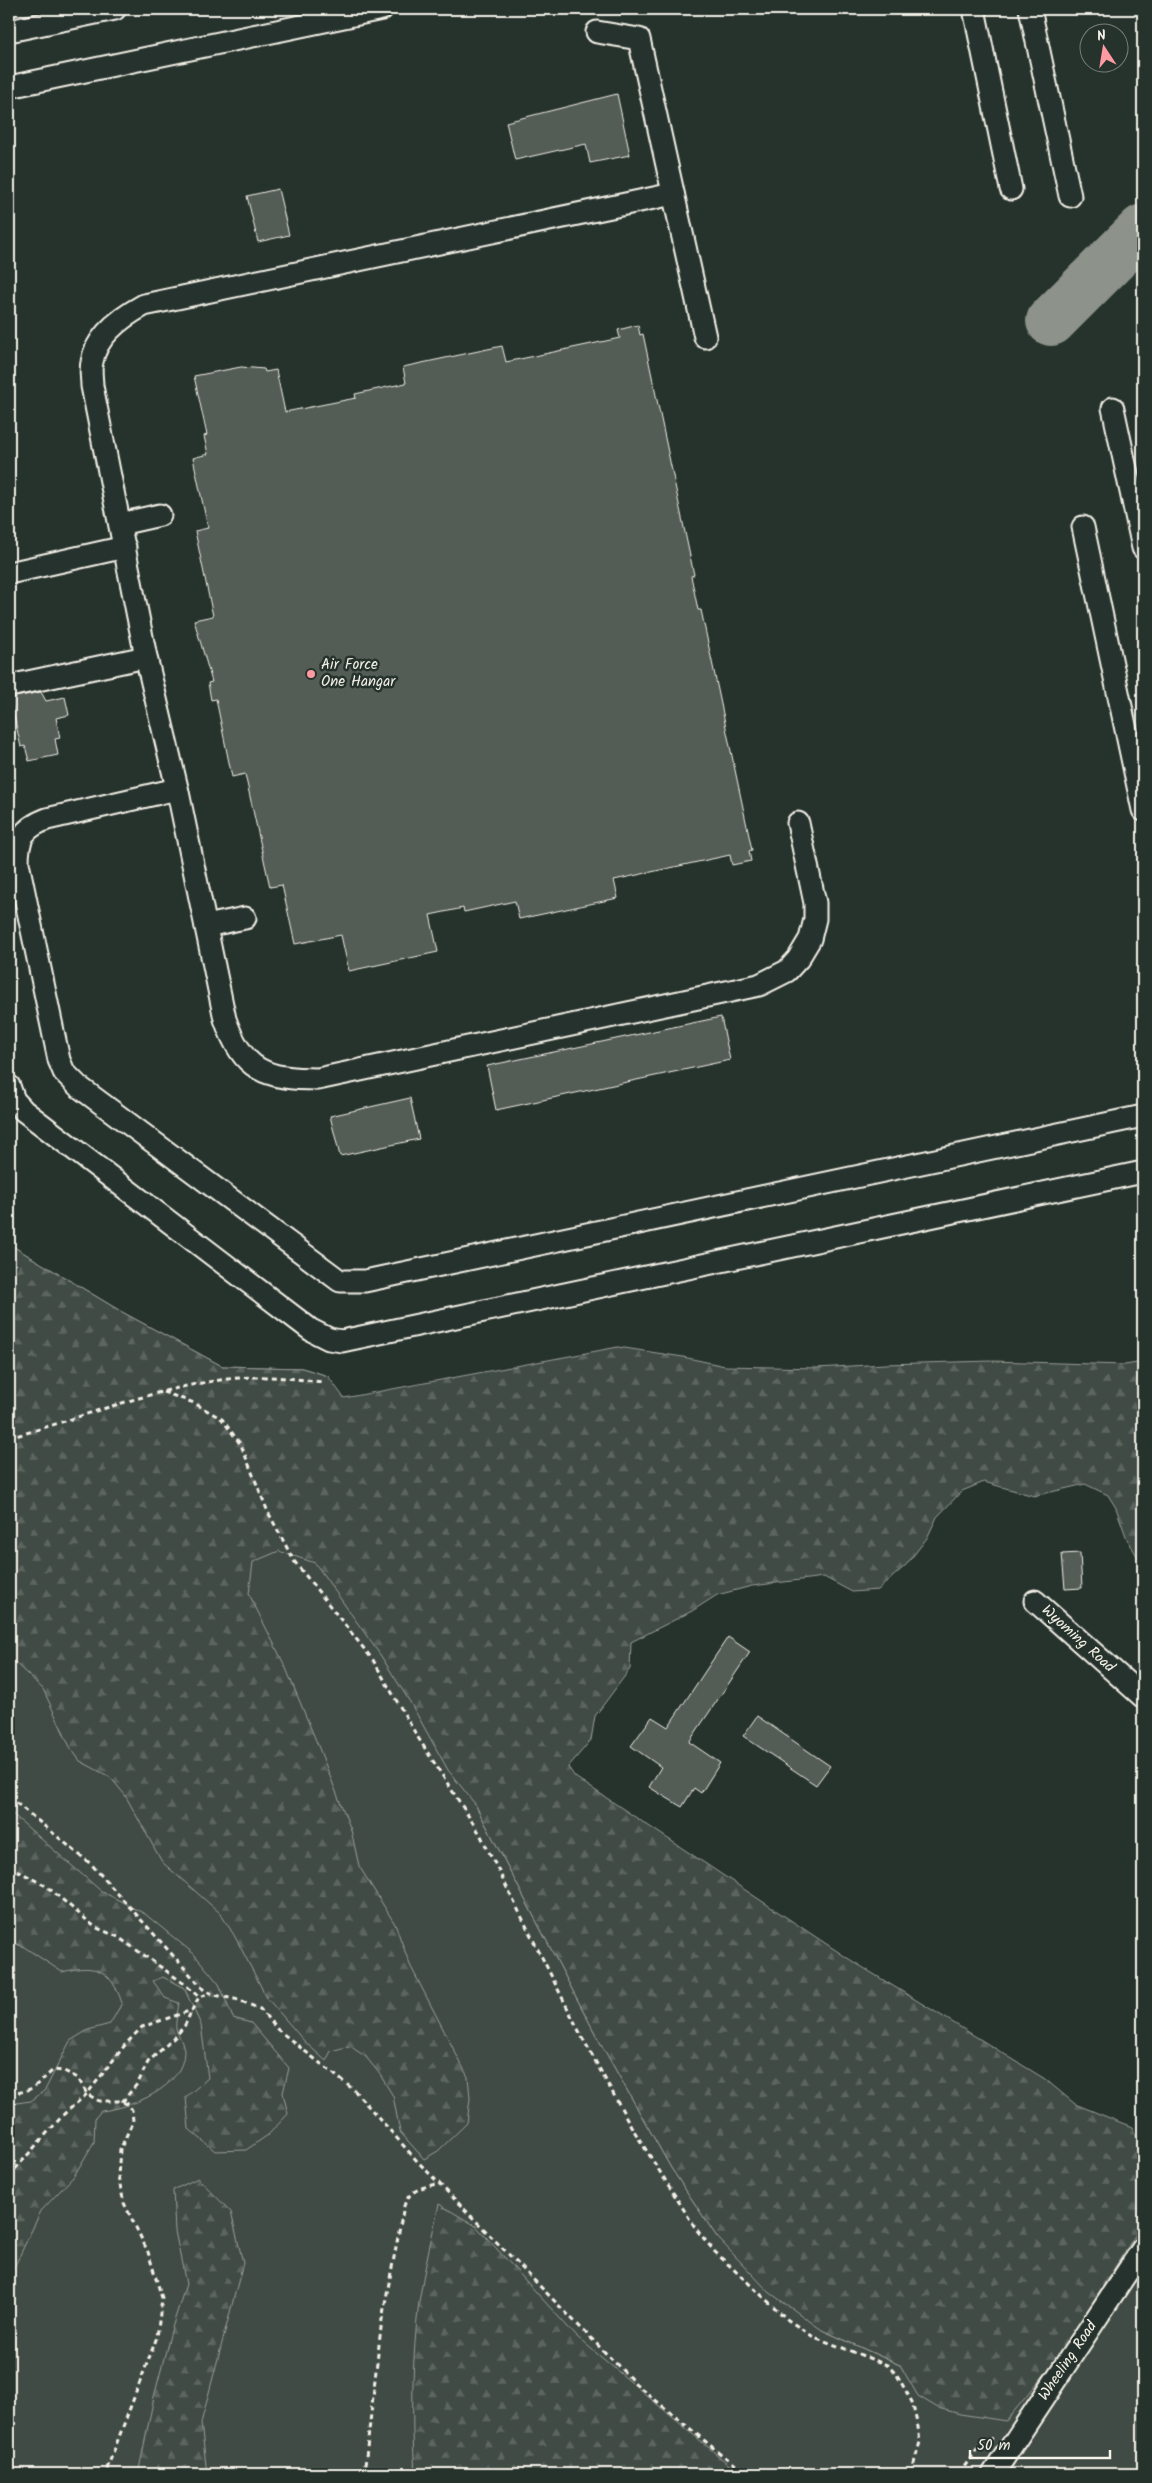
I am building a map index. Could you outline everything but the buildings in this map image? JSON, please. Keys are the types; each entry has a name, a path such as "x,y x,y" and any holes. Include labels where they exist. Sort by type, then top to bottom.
{"street":[{"path":"9,31 115,9"},
{"path":"9,87 382,9"},
{"path":"974,9 1011,190"},
{"path":"1030,9 1070,196"},
{"path":"597,32 639,38 704,337"},
{"path":"673,194 144,305 120,318 103,338 92,361 92,386 146,657 178,789 226,1019 233,1040 246,1060 266,1073 288,1079 318,1079 760,985 787,971 810,939 816,919 815,903 798,822"},
{"path":"1114,408 1143,548"},
{"path":"120,524 160,515"},
{"path":"1083,527 1143,810"},
{"path":"9,573 125,547"},
{"path":"9,686 146,657"},
{"path":"178,789 47,819 32,825 23,835 18,848 18,863 59,1060 64,1072 78,1086 340,1281 365,1281 1143,1116"},
{"path":"206,926 245,918"},
{"path":"9,1086 14,1100 32,1117 311,1330 329,1339 342,1341 1143,1172"},
{"name":"Wyoming Road","path":"1035,1601 1143,1697"},
{"name":"Wheeling Road","path":"993,2474 1143,2248"}],"path":[{"path":"9,1438 162,1392 225,1379 249,1377 324,1382"},
{"path":"162,1392 194,1403 222,1419 241,1445 268,1512 294,1560 373,1660 417,1736 480,1834 582,2038 630,2126 696,2229 715,2252 788,2320 812,2336 880,2362 897,2375 912,2402 918,2427 920,2442 911,2474"},
{"path":"9,1797 92,1865 204,1990 239,2000 260,2009 277,2029 354,2090 418,2162 441,2183 636,2384 748,2474"},
{"path":"9,1866 46,1886 95,1927 118,1937 182,1982 199,1997"},
{"path":"122,2102 138,2083 148,2062 176,2037 199,1997 210,1993"},
{"path":"9,2176 64,2114 87,2094 125,2045 142,2027 192,2010"},
{"path":"9,2092 31,2090 41,2083 53,2070 64,2071 78,2078 87,2094 99,2101 122,2102 128,2104 132,2110 133,2121 120,2150 118,2176 124,2203 148,2252 162,2298 157,2337 104,2474"},
{"path":"364,2474 382,2319 404,2206 407,2196 416,2190 441,2183"},
{"path":"959,2474 979,2446 998,2438"}],"green space":[{"path":"9,1244 122,1312 222,1366 302,1368 328,1376 475,1804 596,2035 671,2168 717,2237 822,2330 926,2377 1143,2202 1143,2474 9,2474"},
{"path":"9,1244 122,1312 222,1366 302,1368 328,1376 344,1398 618,1347 683,1357 725,1366 817,1368 991,1361 1125,1365 1143,1362 1143,1566 1127,1539 1116,1508 1108,1495 1085,1484 1034,1496 984,1482 962,1491 937,1517 927,1538 906,1565 878,1590 852,1592 824,1577 752,1586 717,1595 692,1611 631,1642 630,1669 595,1716 591,1740 568,1767 575,1777 849,1959 1045,2079 1075,2104 1132,2127 1143,2150 1143,2223 1054,2363 1006,2421 960,2414 938,2408 918,2396 900,2365 822,2330 769,2292 717,2237 671,2168 596,2035 475,1804 448,1770 410,1702 381,1656 315,1563 279,1551 253,1562 249,1594 285,1666 317,1743 351,1830 359,1866 395,1924 410,1965 468,2077 470,2098 467,2123 438,2151 424,2159 400,2132 393,2096 379,2073 366,2057 350,2046 331,2051 326,2061 305,2042 267,1998 234,1935 220,1913 162,1862 125,1795 110,1777 80,1761 70,1747 43,1689 9,1657"},
{"path":"9,1811 101,1891 145,1914 194,1954 219,1984 233,2018 251,2023 289,2068 283,2093 288,2114 268,2135 246,2150 215,2151 189,2129 186,2097 208,2078 201,2025 184,1988 163,1977 153,1981 165,1998 179,2003 176,2026 184,2048 182,2064 175,2076 154,2094 127,2106 101,2111 95,2118 94,2142 74,2176 41,2211 9,2278 9,2104 31,2101 45,2090 70,2041 88,2030 110,2024 122,2003 113,1983 101,1972 85,1968 62,1972 24,1947 9,1941"},
{"path":"198,2178 231,2212 243,2263 201,2423 207,2474 138,2474 154,2397 171,2331 186,2284 175,2231 173,2190"},
{"path":"439,2204 476,2226 576,2336 740,2474 415,2474 413,2388 415,2344 423,2277"}],"taxiway":[{"path":"1051,321 1143,229"}],"place":[{"name":"Air Force One Hangar","path":"311,674"}]}
